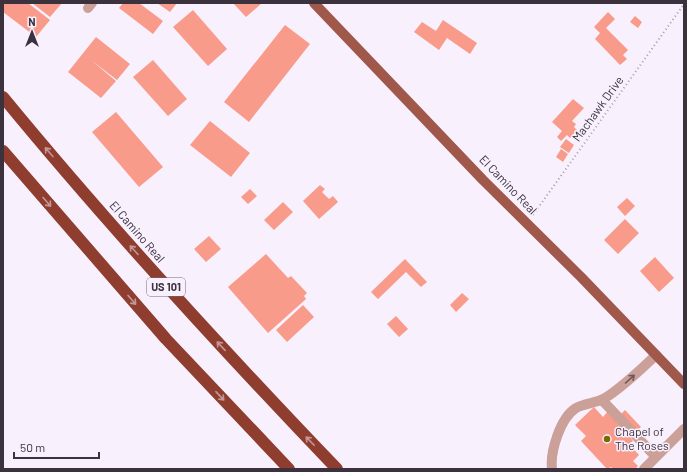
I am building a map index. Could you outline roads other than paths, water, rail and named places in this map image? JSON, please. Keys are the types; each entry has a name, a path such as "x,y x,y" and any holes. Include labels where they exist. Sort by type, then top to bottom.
{"highway":[{"name":"El Camino Real","path":"3,97 111,225 192,316 337,469"},
{"name":"US 101","path":"3,151 166,339 289,469"}],"main road":[{"name":"El Camino Real","path":"314,3 527,224 581,277 656,355 683,379"}],"lane":[{"path":"552,469 553,454 563,421 575,409 589,403 602,400 619,388 656,355"},
{"path":"602,400 656,457"},
{"path":"644,469 684,429"}],"place":[{"name":"Chapel of The Roses","path":"607,439"}]}
